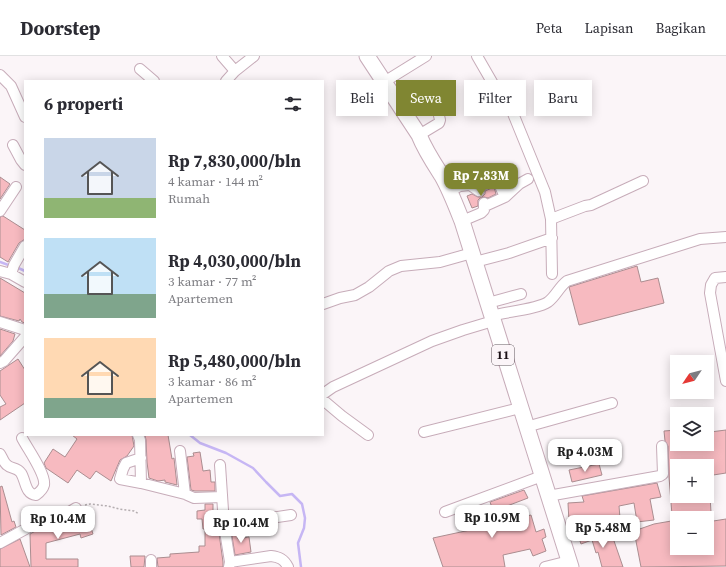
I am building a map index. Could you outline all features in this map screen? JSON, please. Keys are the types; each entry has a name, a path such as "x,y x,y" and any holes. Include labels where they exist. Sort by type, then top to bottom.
{"highway":[{"name":"11","path":"359,56 413,139 422,141"},
{"name":"11","path":"367,56 383,80"},
{"name":"11","path":"388,88 422,141 450,191 462,221 570,564"}],"street":[{"path":"222,56 235,71"},
{"path":"227,80 235,71 254,56"},
{"path":"387,80 426,56"},
{"path":"477,56 508,108 512,111 545,192 551,219 552,274"},
{"path":"140,68 153,80"},
{"path":"0,76 11,86 24,115"},
{"path":"422,141 439,123 439,116"},
{"path":"13,145 24,164"},
{"path":"450,191 460,186 470,185 477,190 497,179 505,197"},
{"path":"462,221 481,213 484,210 485,205 505,197 528,179"},
{"path":"551,219 591,205 644,181"},
{"path":"0,211 16,187"},
{"path":"491,314 541,306 552,299 562,285 567,281 700,239 726,237"},
{"path":"324,304 355,295 369,287 389,271 401,266 508,253 552,238"},
{"path":"12,269 24,248"},
{"path":"0,271 12,269"},
{"path":"12,269 24,281"},
{"path":"726,277 714,278 711,284 710,293 726,381"},
{"path":"324,393 333,387 432,340 463,330 522,294"},
{"path":"0,322 24,330"},
{"path":"0,363 4,361 24,337"},
{"path":"324,401 368,435"},
{"path":"526,427 612,403"},
{"path":"424,432 520,408"},
{"path":"138,436 141,458 141,483"},
{"path":"0,454 6,465 19,470 24,478 28,490 33,495 36,495 41,491 44,484 43,477 22,438"},
{"path":"548,496 660,476 663,474 662,446"},
{"path":"180,451 185,494"},
{"path":"141,458 126,463 122,469 120,479 185,494 194,498 222,497"},
{"path":"220,465 224,525 229,565 271,556 284,560 288,567"},
{"path":"445,512 542,476"},
{"path":"0,543 42,520 66,514 76,508"},
{"path":"224,525 291,515"},
{"path":"545,567 570,564"}],"path":[{"path":"76,508 90,504 102,505 134,511 139,514"}],"building":[{"path":"0,177 10,184 0,199"},
{"path":"494,187 496,194 488,198 480,198 478,200 478,206 472,208 467,196 472,194 482,197 485,194 485,191"},
{"path":"3,216 24,229 24,240 19,243 8,262 0,257 0,217"},
{"path":"637,266 641,282 658,278 664,303 579,325 569,287"},
{"path":"0,278 24,292 24,323 20,319 19,321 0,316"},
{"path":"0,329 15,334 13,341 0,356"},
{"path":"18,359 24,368 24,404 0,420 0,407 6,404 0,395 0,371"},
{"path":"726,430 726,473 714,475 714,459 670,459 670,490 668,446 665,441 664,431 670,431 670,451 714,451 714,432"},
{"path":"73,436 132,436 134,446 127,456 120,460 111,481 96,471 90,479 77,470 68,483 46,468 44,463 53,449 65,457 77,439"},
{"path":"145,436 168,436 172,459 174,458 177,485 165,482 165,480 158,481 149,478"},
{"path":"200,452 203,471 210,470 211,482 215,482 215,491 191,490 187,457 194,456 193,453"},
{"path":"599,464 602,475 572,482 569,470"},
{"path":"657,483 661,497 650,499 654,520 637,522 634,503 619,506 620,518 569,522 568,503 584,502 582,496"},
{"path":"2,486 12,522 14,521 16,527 1,535 0,487"},
{"path":"524,490 528,498 507,506 512,520 531,515 536,532 544,529 546,537 542,539 546,551 533,556 530,549 503,555 505,567 443,567 433,538 498,524 490,502"},
{"path":"671,503 710,503 711,511 672,511"},
{"path":"205,504 213,504 213,519 217,519 223,567 158,567 157,558 170,557 170,554 199,552 199,546 205,546 205,529 203,529 202,519 197,519 197,511 205,510"},
{"path":"85,509 93,534 81,538 80,534 46,543 46,559 78,559 78,567 31,567 30,534 44,528 44,526 69,520"},
{"path":"726,519 726,566 641,567 634,531 654,524 670,521 670,555 714,555 714,521"},
{"path":"598,528 603,541 613,538 623,567 602,567 598,552 596,553 592,540 581,544 578,535"},
{"path":"231,530 237,530 238,539 249,537 251,552 235,555"},
{"path":"20,539 30,567 0,567 0,549"},
{"path":"130,556 145,556 144,567 131,567"}],"waterway":[{"path":"0,262 11,266"},
{"path":"16,267 24,271"},
{"path":"191,436 200,443 226,453 253,468 280,496 292,494 302,504 305,518 304,528 298,543 301,567"}]}
